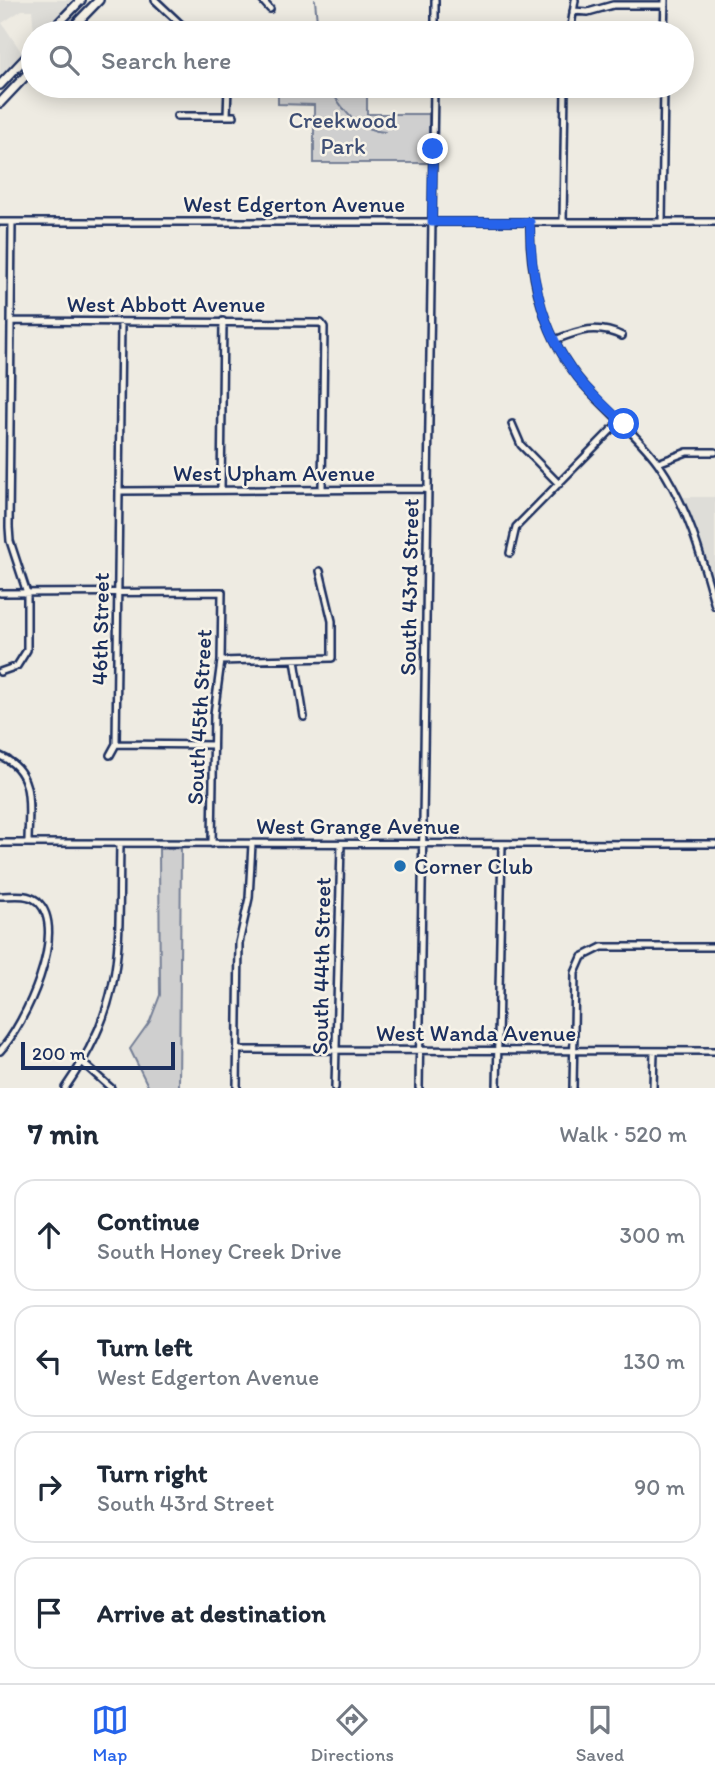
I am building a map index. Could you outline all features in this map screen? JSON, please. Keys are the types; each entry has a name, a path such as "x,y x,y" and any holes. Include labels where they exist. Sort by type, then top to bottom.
{"main road":[{"path":"61,21 81,0"},
{"path":"79,21 99,0"},
{"path":"0,85 21,63"},
{"path":"1,99 21,80"}],"street":[{"path":"155,0 177,21"},
{"path":"262,0 270,9"},
{"path":"435,0 435,21"},
{"path":"572,21 575,0"},
{"path":"573,11 588,12 613,5 665,3 664,21"},
{"path":"177,116 231,116 229,98"},
{"name":"South 43rd Street","path":"419,1088 434,98"},
{"path":"563,222 565,98"},
{"path":"662,222 664,98"},
{"name":"West Edgerton Avenue","path":"0,222 715,222"},
{"path":"0,672 16,666 25,656 27,593 10,541 12,222"},
{"path":"530,222 533,274 540,306 555,340 584,385 658,463 693,536 715,606"},
{"name":"West Abbott Avenue","path":"11,321 321,323 324,327 322,490"},
{"path":"221,490 223,321"},
{"name":"46th Street","path":"116,744 121,322"},
{"path":"555,340 590,328 604,328 622,336"},
{"path":"0,404 10,404"},
{"path":"510,553 516,527 620,421"},
{"path":"512,424 521,445 559,484"},
{"path":"658,463 687,453 715,452"},
{"name":"West Upham Avenue","path":"120,491 428,489"},
{"path":"221,661 332,658 332,621 320,572"},
{"path":"0,593 118,592"},
{"name":"South 45th Street","path":"118,592 222,592 221,661 213,745 212,844"},
{"path":"295,660 304,717"},
{"path":"110,755 116,744 213,745"},
{"path":"0,756 20,768 28,786 27,843"},
{"name":"West Grange Avenue","path":"0,843 715,845"},
{"path":"65,1088 83,1063 110,1005 116,979 120,844"},
{"path":"237,1088 239,943 249,898 252,844"},
{"name":"South 44th Street","path":"335,1088 341,844"},
{"path":"497,1088 502,844"},
{"path":"0,896 33,898 39,903 47,921 45,959 37,990 12,1038 0,1051"},
{"path":"573,1088 575,973 582,957 602,947 715,947"},
{"name":"West Wanda Avenue","path":"237,1050 715,1051"},
{"path":"653,1088 654,1051"},
{"path":"83,1063 111,1088"}],"shaded area":[{"path":"0,0 74,0 54,21 33,21 32,10 22,10 2,23 21,54 0,76"},
{"path":"680,497 715,497 715,593 695,528"}],"green space":[{"name":"Creekwood Park","path":"278,98 367,98 367,114 429,114 429,163 314,163 314,105 278,104"},
{"path":"181,848 179,1088 149,1088 130,1049 150,1021 160,995 159,849"}],"waterway":[{"path":"315,0 317,21"},
{"path":"336,98 356,122 364,127 385,132"}],"place":[{"name":"Corner Club","path":"400,866"}],"route":[{"path":"433,149 432,222 530,222 533,274 540,306 555,340 584,385 624,424"}]}
